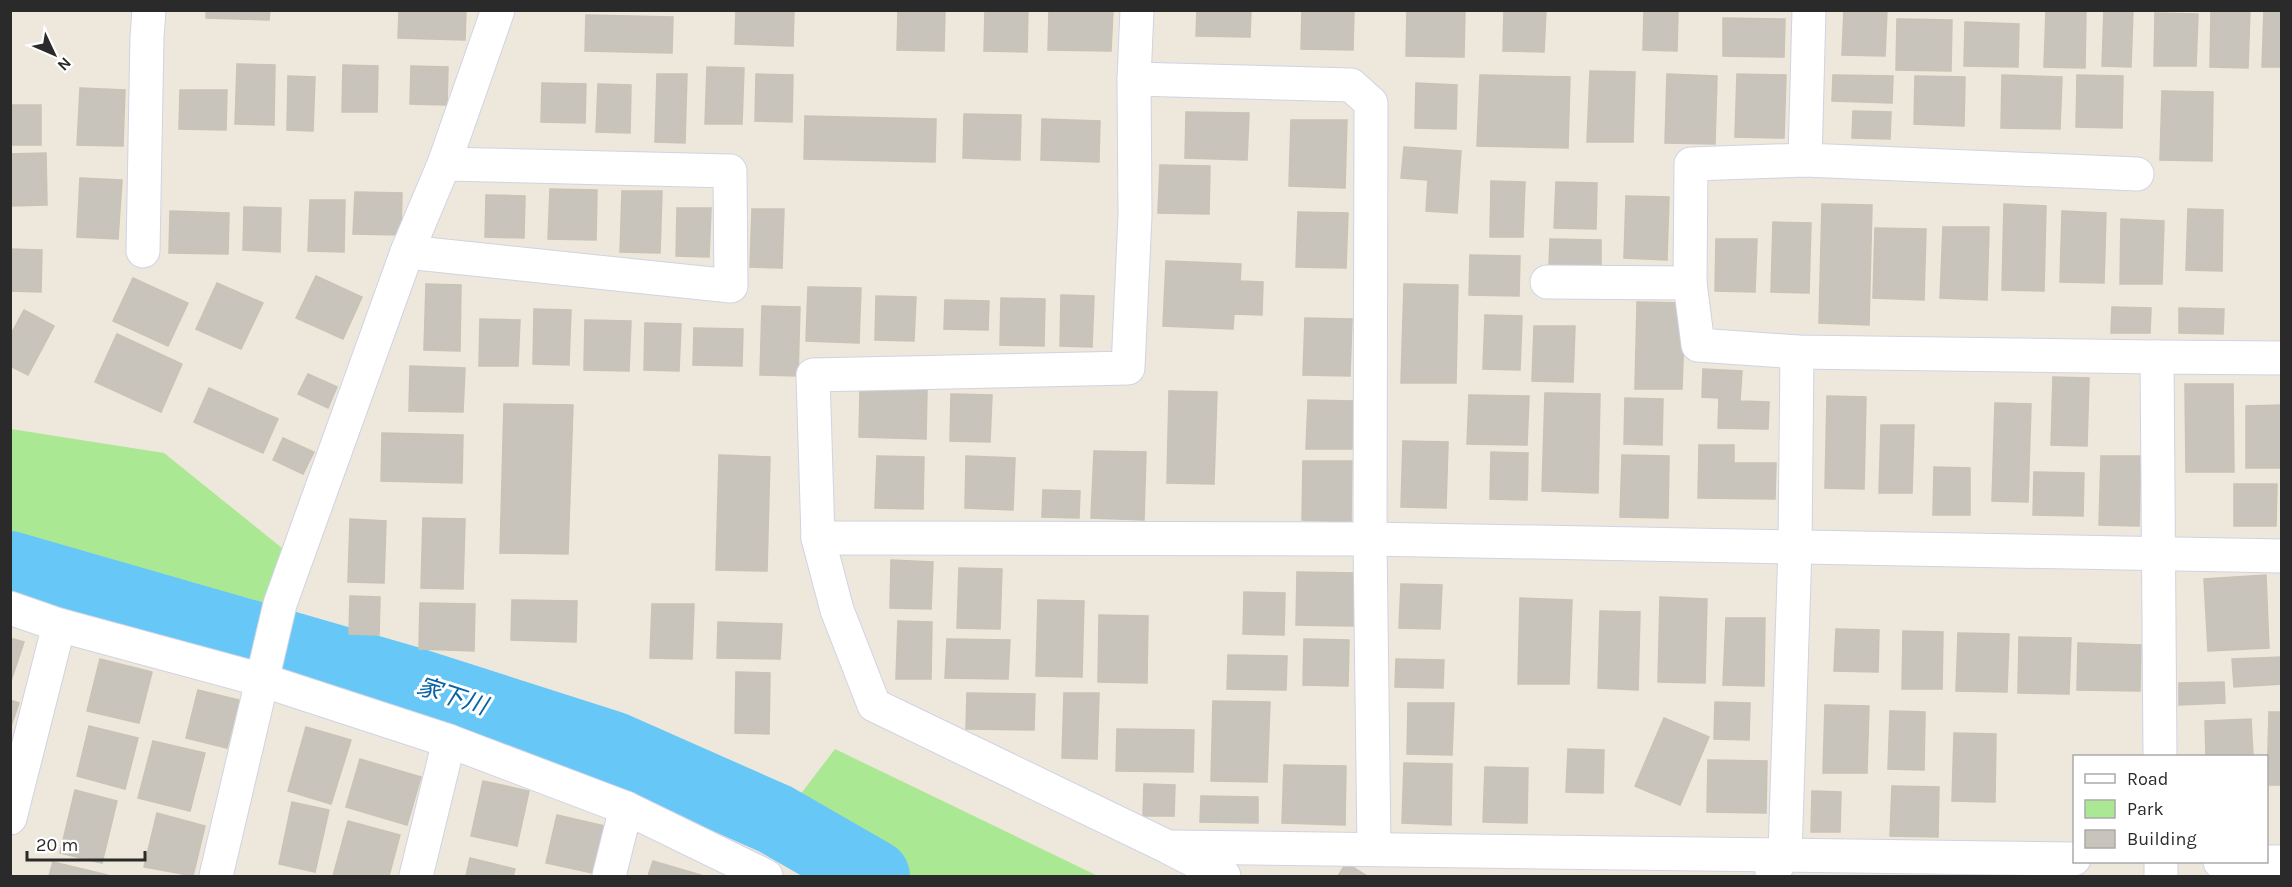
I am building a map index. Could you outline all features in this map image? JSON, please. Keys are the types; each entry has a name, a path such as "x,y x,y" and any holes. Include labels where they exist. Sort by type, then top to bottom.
{"street":[{"path":"143,251 146,49 149,10"},
{"path":"216,876 280,604 407,252 444,164 498,10"},
{"path":"1137,10 1134,79 1135,215 1128,368 813,375 818,538 837,610 874,705 1224,876"},
{"path":"1805,160 1809,10"},
{"path":"1134,79 1351,84 1371,103 1370,539 1374,849"},
{"path":"2137,174 1805,160 1691,164 1690,284 1698,345 1797,352 2282,358"},
{"path":"407,252 731,286 730,171 444,164"},
{"path":"1547,282 1690,284"},
{"path":"1777,865 1795,547 1797,352"},
{"path":"2157,357 2160,755"},
{"path":"818,538 1370,539 2282,556"},
{"path":"10,608 59,625 262,680 449,741 626,808 766,876"},
{"path":"10,818 59,625"},
{"path":"416,876 449,741"},
{"path":"609,876 626,808"},
{"path":"1168,847 1374,849 1777,865 2073,860"}],"green space":[{"path":"11,429 164,453 282,548 255,625 11,554"},
{"path":"835,749 1098,876 912,876 787,812"}],"building":[{"path":"206,10 270,10 269,20 206,18"},
{"path":"399,10 466,10 465,40 398,38"},
{"path":"736,10 794,10 793,46 735,44"},
{"path":"898,10 945,10 944,51 897,50"},
{"path":"985,10 1028,10 1027,52 984,51"},
{"path":"1049,10 1113,10 1111,51 1048,50"},
{"path":"1197,10 1251,10 1250,37 1196,36"},
{"path":"1302,10 1354,10 1353,50 1301,49"},
{"path":"1407,10 1465,10 1464,57 1406,56"},
{"path":"1504,10 1546,10 1544,52 1503,51"},
{"path":"1644,10 1678,10 1677,51 1643,50"},
{"path":"1844,10 1887,10 1885,56 1842,55"},
{"path":"2046,10 2086,10 2085,68 2044,67"},
{"path":"2104,10 2133,10 2131,67 2102,66"},
{"path":"2211,10 2250,10 2248,68 2210,67"},
{"path":"2264,10 2282,10 2282,67 2262,67"},
{"path":"2155,13 2198,14 2196,66 2154,66"},
{"path":"586,15 673,17 672,53 585,51"},
{"path":"1723,18 1785,19 1784,57 1723,56"},
{"path":"1897,19 1952,20 1951,71 1896,70"},
{"path":"1965,22 2019,24 2018,67 1964,66"},
{"path":"237,64 275,65 274,125 235,124"},
{"path":"343,65 378,66 377,112 342,112"},
{"path":"411,66 448,67 447,105 410,104"},
{"path":"707,67 744,68 742,124 705,124"},
{"path":"1590,71 1635,72 1633,142 1587,142"},
{"path":"657,74 687,74 685,143 655,142"},
{"path":"756,74 793,75 792,122 755,121"},
{"path":"1667,74 1717,76 1715,144 1665,143"},
{"path":"1737,74 1786,75 1784,138 1735,137"},
{"path":"1480,75 1570,77 1568,148 1477,146"},
{"path":"1833,75 1893,76 1892,103 1832,101"},
{"path":"2002,75 2062,77 2060,129 2001,128"},
{"path":"2077,75 2123,76 2122,128 2076,127"},
{"path":"288,76 315,77 313,131 287,130"},
{"path":"1915,76 1965,77 1964,126 1914,124"},
{"path":"542,83 586,84 585,123 541,122"},
{"path":"1416,83 1457,85 1456,129 1415,128"},
{"path":"598,84 631,85 630,133 596,132"},
{"path":"80,88 125,90 123,146 77,145"},
{"path":"180,90 227,90 226,130 179,129"},
{"path":"2162,91 2213,92 2212,161 2160,160"},
{"path":"10,105 41,105 41,145 10,145"},
{"path":"1853,111 1891,112 1890,139 1852,138"},
{"path":"1186,112 1249,113 1247,160 1185,158"},
{"path":"964,114 1021,115 1020,160 963,158"},
{"path":"805,116 936,119 935,162 804,159"},
{"path":"1042,119 1100,121 1099,162 1041,160"},
{"path":"1291,120 1347,120 1345,188 1289,186"},
{"path":"1404,147 1461,151 1457,213 1426,211 1428,180 1401,178"},
{"path":"46,153 47,205 10,206 10,154"},
{"path":"1160,165 1210,166 1209,214 1158,213"},
{"path":"80,178 122,180 118,239 77,237"},
{"path":"1491,181 1525,182 1523,237 1490,237"},
{"path":"1556,182 1597,183 1596,229 1554,228"},
{"path":"550,189 597,190 596,240 548,239"},
{"path":"622,191 662,191 660,253 620,252"},
{"path":"355,192 402,193 401,235 353,234"},
{"path":"486,195 525,196 524,238 485,237"},
{"path":"1626,196 1669,197 1667,260 1624,258"},
{"path":"310,200 345,200 344,252 308,251"},
{"path":"1822,204 1872,205 1869,325 1819,323"},
{"path":"2004,204 2046,206 2044,291 2002,290"},
{"path":"244,207 281,208 280,252 243,250"},
{"path":"677,208 711,208 709,257 676,256"},
{"path":"752,209 784,209 782,268 750,267"},
{"path":"2188,209 2223,210 2222,271 2186,270"},
{"path":"170,211 229,213 228,254 169,253"},
{"path":"2062,211 2106,213 2104,283 2060,282"},
{"path":"1298,212 1348,213 1346,268 1296,267"},
{"path":"2121,219 2164,221 2162,284 2120,284"},
{"path":"1773,222 1811,223 1809,293 1771,292"},
{"path":"1943,227 1989,227 1987,300 1940,298"},
{"path":"1875,228 1926,229 1924,300 1873,298"},
{"path":"1550,239 1601,240 1601,268 1549,267"},
{"path":"1716,239 1757,239 1755,292 1715,291"},
{"path":"10,249 42,250 41,292 10,291"},
{"path":"1470,255 1520,256 1519,296 1469,295"},
{"path":"1166,261 1241,264 1240,281 1263,282 1262,315 1234,314 1233,329 1163,326"},
{"path":"316,276 362,297 343,339 296,318"},
{"path":"133,278 188,303 168,346 113,321"},
{"path":"217,283 263,303 241,349 196,329"},
{"path":"426,284 461,285 460,351 424,350"},
{"path":"1404,284 1458,285 1456,383 1401,383"},
{"path":"808,287 861,288 859,343 806,341"},
{"path":"1061,295 1094,296 1092,347 1060,346"},
{"path":"876,296 916,297 914,341 875,340"},
{"path":"1001,298 1045,299 1044,346 1000,345"},
{"path":"945,300 989,301 988,330 944,329"},
{"path":"1637,302 1685,303 1682,389 1635,389"},
{"path":"762,306 800,307 798,376 760,375"},
{"path":"2112,307 2151,308 2150,333 2111,333"},
{"path":"2179,308 2224,309 2223,334 2179,333"},
{"path":"534,309 571,310 569,365 533,364"},
{"path":"24,310 54,326 28,375 10,366 10,336"},
{"path":"1485,315 1522,316 1520,370 1483,369"},
{"path":"1305,318 1352,319 1350,376 1303,375"},
{"path":"480,319 520,320 518,366 479,366"},
{"path":"585,320 631,321 629,371 584,370"},
{"path":"645,323 681,324 679,371 644,370"},
{"path":"1534,326 1575,326 1573,382 1532,381"},
{"path":"694,328 743,329 742,366 693,365"},
{"path":"117,334 182,364 161,412 95,382"},
{"path":"410,366 465,368 463,412 409,411"},
{"path":"1703,369 1742,371 1740,401 1769,402 1768,429 1718,428 1719,398 1702,397"},
{"path":"308,374 337,387 328,408 298,394"},
{"path":"2053,377 2089,378 2087,446 2051,445"},
{"path":"2185,384 2233,384 2234,472 2186,472"},
{"path":"209,388 278,419 263,453 194,422"},
{"path":"860,389 927,390 926,439 859,437"},
{"path":"1169,391 1217,392 1214,484 1167,483"},
{"path":"1545,393 1600,394 1598,493 1542,491"},
{"path":"951,394 992,395 990,442 950,441"},
{"path":"1469,395 1529,396 1527,445 1467,444"},
{"path":"1827,396 1866,397 1864,489 1825,488"},
{"path":"1625,398 1663,399 1662,445 1624,444"},
{"path":"1308,400 1353,401 1352,449 1306,449"},
{"path":"1995,403 2031,404 2028,502 1992,501"},
{"path":"504,404 573,405 568,554 500,553"},
{"path":"2282,405 2282,468 2246,468 2246,406"},
{"path":"1881,425 1914,425 1912,493 1879,493"},
{"path":"382,433 463,435 462,483 381,481"},
{"path":"283,438 314,452 303,474 273,460"},
{"path":"1403,441 1448,442 1446,508 1401,507"},
{"path":"1699,445 1734,445 1734,463 1776,463 1775,499 1698,498"},
{"path":"1094,451 1146,452 1144,520 1091,518"},
{"path":"1491,452 1528,453 1527,500 1490,499"},
{"path":"719,455 770,457 767,571 716,570"},
{"path":"1622,455 1669,456 1668,518 1620,517"},
{"path":"877,456 924,457 923,509 875,508"},
{"path":"966,456 1015,458 1013,510 965,508"},
{"path":"2101,456 2141,456 2139,526 2099,525"},
{"path":"1303,461 1352,461 1351,522 1302,520"},
{"path":"1934,467 1970,468 1970,515 1933,515"},
{"path":"2034,472 2084,473 2083,516 2033,515"},
{"path":"2234,484 2277,484 2276,526 2234,526"},
{"path":"1043,490 1080,491 1079,518 1042,517"},
{"path":"423,518 465,519 463,589 421,588"},
{"path":"350,519 386,521 384,583 348,582"},
{"path":"891,560 933,562 931,609 890,608"},
{"path":"959,568 1002,569 1000,629 957,628"},
{"path":"1297,572 1355,573 1353,626 1296,625"},
{"path":"2266,575 2269,648 2208,651 2204,579"},
{"path":"1401,584 1442,585 1440,629 1399,628"},
{"path":"1244,592 1285,593 1284,635 1243,634"},
{"path":"350,596 380,597 379,635 349,634"},
{"path":"1660,597 1707,599 1705,683 1658,682"},
{"path":"1520,598 1572,600 1569,684 1518,684"},
{"path":"512,600 577,601 576,642 511,640"},
{"path":"1038,600 1084,601 1082,677 1036,676"},
{"path":"420,603 475,604 474,651 419,649"},
{"path":"652,604 694,604 692,659 650,658"},
{"path":"1600,611 1640,612 1638,690 1598,688"},
{"path":"1099,615 1148,616 1147,683 1098,682"},
{"path":"1726,618 1765,618 1764,686 1723,685"},
{"path":"898,621 932,622 931,679 896,679"},
{"path":"718,622 782,624 780,659 717,658"},
{"path":"1836,629 1879,630 1878,672 1834,671"},
{"path":"1903,631 1943,632 1942,689 1902,689"},
{"path":"1958,633 2009,634 2007,692 1956,691"},
{"path":"2019,637 2071,638 2069,694 2018,693"},
{"path":"10,638 24,642 10,684"},
{"path":"947,639 1010,640 1008,679 945,678"},
{"path":"1304,639 1349,640 1348,686 1303,685"},
{"path":"2078,643 2141,645 2140,691 2077,690"},
{"path":"1228,655 1287,656 1286,690 1227,689"},
{"path":"2282,657 2282,684 2234,687 2232,659"},
{"path":"100,659 152,672 139,723 87,711"},
{"path":"1396,659 1444,660 1443,688 1395,687"},
{"path":"736,672 770,673 769,734 735,733"},
{"path":"2224,682 2225,703 2179,705 2179,683"},
{"path":"198,690 239,700 227,748 186,738"},
{"path":"967,693 1035,694 1034,730 966,729"},
{"path":"1064,693 1099,693 1097,759 1062,758"},
{"path":"10,700 19,703 10,729"},
{"path":"1213,701 1270,702 1267,782 1211,781"},
{"path":"1715,702 1750,703 1749,740 1714,739"},
{"path":"1408,703 1454,703 1452,755 1407,754"},
{"path":"1825,705 1869,706 1867,773 1823,773"},
{"path":"1890,711 1925,712 1924,770 1888,769"},
{"path":"2269,712 2282,712 2282,785 2268,785"},
{"path":"1664,718 1709,737 1680,805 1635,786"},
{"path":"2251,719 2253,755 2206,755 2205,721"},
{"path":"89,726 138,738 125,789 77,776"},
{"path":"306,727 351,740 331,804 288,791"},
{"path":"1117,729 1194,730 1193,772 1116,771"},
{"path":"1954,733 1996,734 1995,802 1952,801"},
{"path":"153,741 205,753 190,811 138,798"},
{"path":"1568,749 1604,750 1603,793 1566,792"},
{"path":"360,759 421,777 407,825 346,807"},
{"path":"1708,760 1767,761 1766,813 1707,812"},
{"path":"1404,763 1452,764 1451,825 1402,823"},
{"path":"1284,765 1346,766 1345,825 1282,823"},
{"path":"1485,767 1528,768 1527,823 1483,822"},
{"path":"483,781 529,791 517,846 471,836"},
{"path":"1144,784 1175,785 1174,816 1143,816"},
{"path":"1892,786 1939,787 1938,837 1890,836"},
{"path":"75,790 117,801 102,863 60,853"},
{"path":"1812,791 1841,792 1840,832 1811,832"},
{"path":"1201,796 1258,797 1258,823 1200,822"},
{"path":"292,802 329,810 315,872 279,864"},
{"path":"157,813 205,826 193,876 144,867"},
{"path":"557,815 605,826 593,873 546,863"},
{"path":"348,821 400,835 389,876 333,876"},
{"path":"470,858 515,869 513,876 466,876"},
{"path":"653,861 704,876 648,876"},
{"path":"53,862 108,875 108,876 49,876"},
{"path":"1346,863 1367,876 1338,876"}],"waterway":[{"name":"家下川","path":"10,567 409,682 612,747 775,819 874,876"}]}
